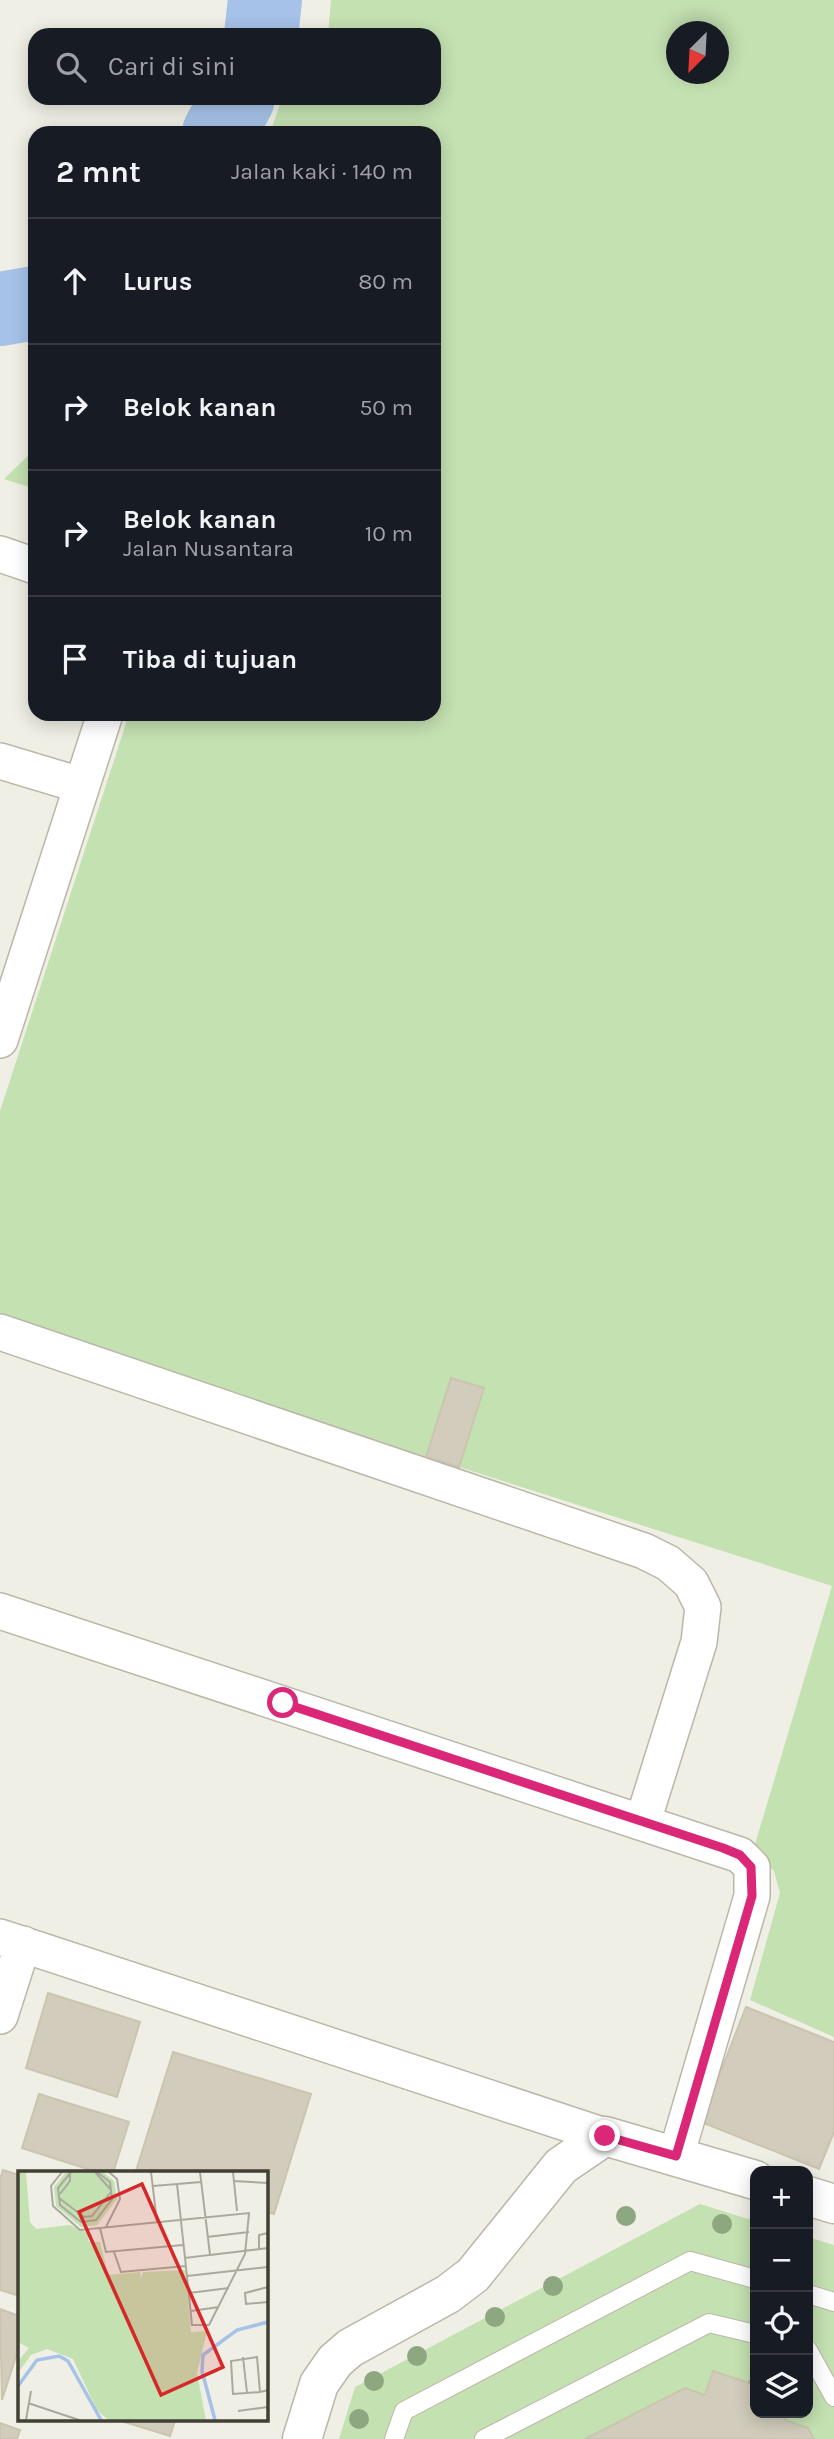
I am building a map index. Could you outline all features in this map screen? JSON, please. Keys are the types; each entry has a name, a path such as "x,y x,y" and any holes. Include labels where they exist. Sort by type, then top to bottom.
{"street":[{"path":"0,554 28,564"},
{"path":"0,1040 8,986 103,721"},
{"path":"0,761 80,785"},
{"path":"0,1332 644,1551 668,1563 691,1583 703,1607 699,1642 643,1821"},
{"path":"0,1611 740,1855 751,1867 754,1879 752,1896 676,2156"},
{"path":"0,2016 11,1940 605,2136 750,2178"},
{"path":"303,2439 319,2384 335,2361 350,2348 449,2294 472,2275 561,2166 605,2136"},
{"path":"813,2198 834,2204"}],"lane":[{"path":"394,2439 404,2411 690,2261 750,2278"},
{"path":"813,2296 834,2302"},
{"path":"484,2439 712,2322 750,2333"},
{"path":"811,2355 834,2397"}],"green space":[{"path":"331,0 834,0 834,2037 750,2000 780,1893 774,1871 753,1851 832,1586 459,1467 484,1388 451,1378 426,1457 0,1315 0,1111 127,721 441,721 441,126 272,126 280,105 441,105 441,28 329,28"},
{"path":"28,456 28,487 4,479"},
{"path":"700,2204 750,2219 750,2418 813,2418 813,2239 834,2245 834,2439 339,2439 355,2387"}],"building":[{"path":"451,1378 484,1388 459,1467 426,1457"},
{"path":"48,1993 140,2022 117,2097 26,2068"},
{"path":"746,2007 834,2042 834,2132 819,2169 701,2122"},
{"path":"173,2052 311,2094 274,2214 268,2212 268,2171 136,2171"},
{"path":"39,2094 129,2122 114,2171 94,2171 22,2148"},
{"path":"3,2170 18,2175 18,2296 0,2290 0,2179"},
{"path":"0,2309 18,2316 18,2350 2,2400"},
{"path":"713,2371 750,2383 750,2418 786,2418 808,2428 814,2439 585,2439 685,2388 705,2395"},
{"path":"124,2422 174,2422 170,2436"},
{"path":"0,2423 20,2430 17,2439 0,2439"}],"waterway":[{"path":"262,28 265,0"},
{"path":"223,126 234,105"},
{"path":"0,309 28,304"}],"route":[{"path":"283,1703 723,1848 740,1855 751,1867 754,1879 752,1896 676,2156 605,2136"}]}
